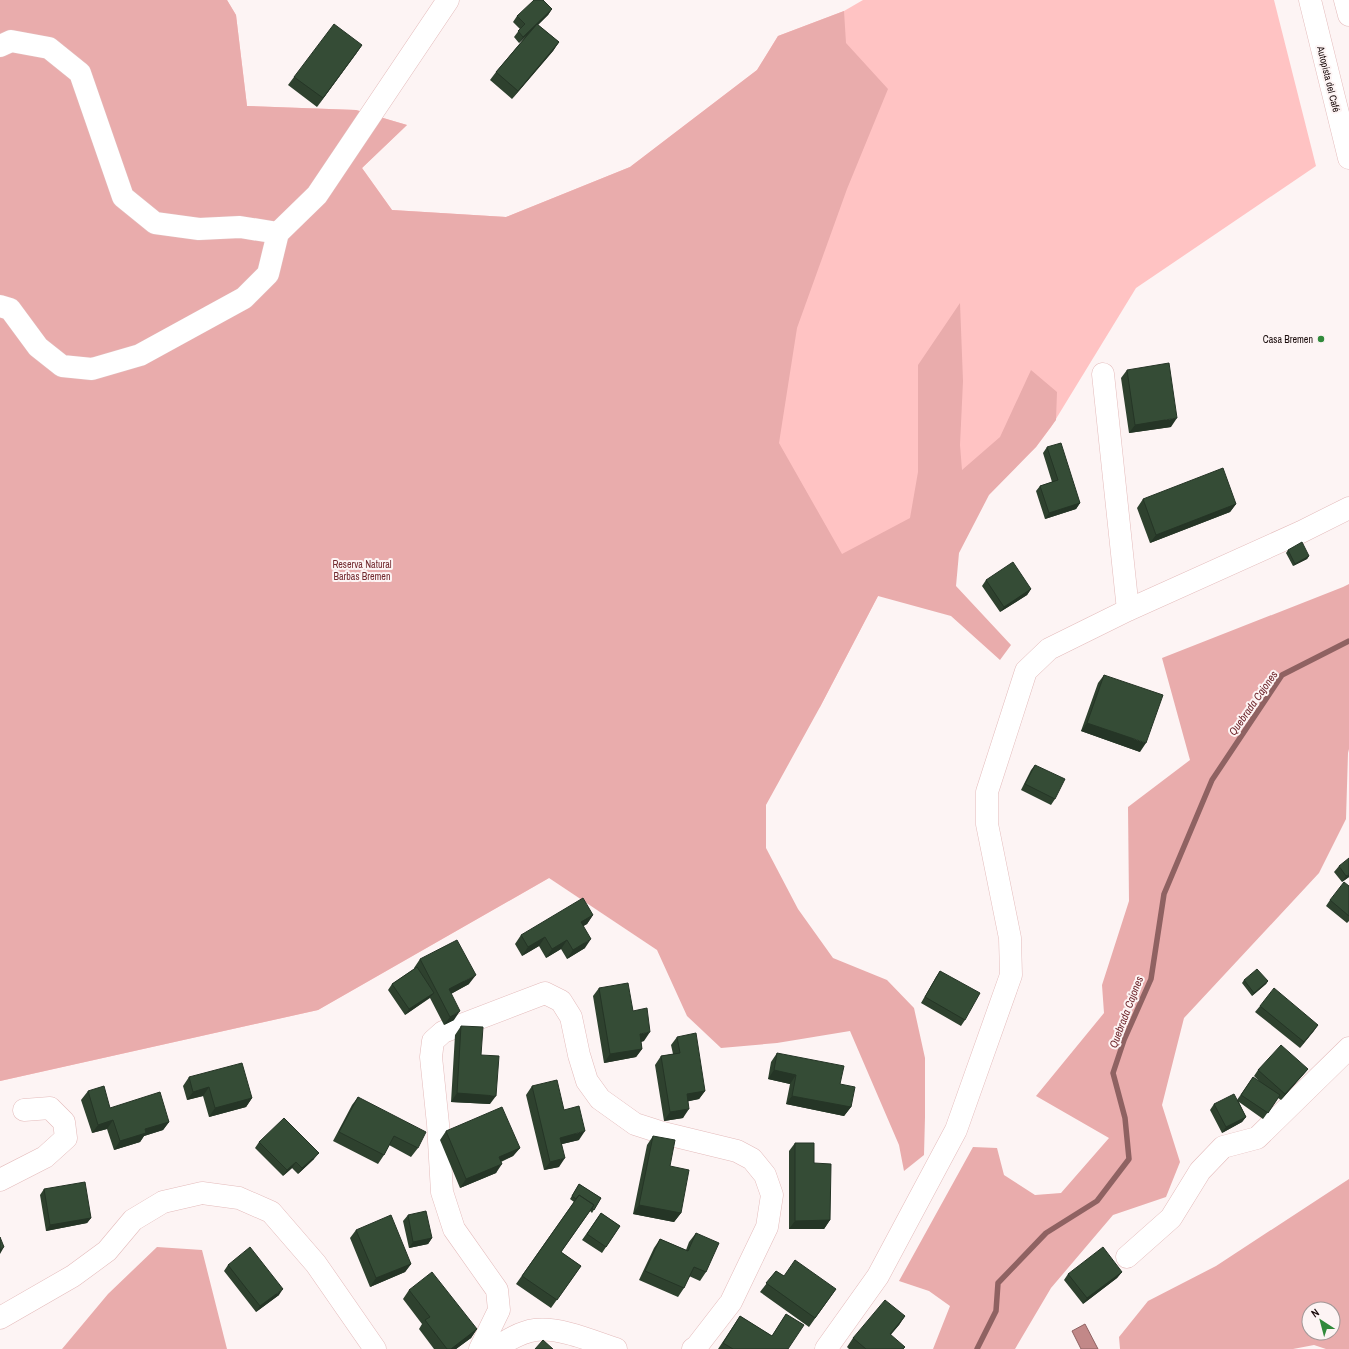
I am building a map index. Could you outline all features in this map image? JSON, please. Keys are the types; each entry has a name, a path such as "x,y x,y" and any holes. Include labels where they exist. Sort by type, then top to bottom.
{"main road":[{"path":"0,306 10,309 38,347 62,366 92,369 140,355 244,298 268,274 278,233 317,196 448,0"},
{"name":"Autopista del Café","path":"1310,0 1349,158"},
{"path":"1345,0 1349,15"},
{"path":"0,46 12,41 49,48 80,73 123,198 155,223 199,229 240,227 278,233"},
{"path":"1103,374 1128,610"},
{"path":"826,1349 878,1276 956,1130 1011,975 1010,938 987,824 987,792 1026,671 1049,649 1128,610 1302,532 1349,508"},
{"path":"480,1349 499,1310 497,1290 454,1229 442,1192 438,1124 431,1057 433,1041 443,1032 545,993 560,1001 571,1017 586,1081 600,1099 635,1124 663,1133 738,1150 752,1159 765,1175 772,1195 767,1227 731,1302 697,1346 693,1349"},
{"path":"1128,1257 1171,1218 1200,1171 1223,1147 1257,1138 1349,1048"},
{"path":"0,1180 44,1157 66,1138 64,1122 50,1108 24,1110"},
{"path":"0,1318 73,1276 107,1250 133,1220 163,1202 202,1193 239,1198 271,1212 316,1264 375,1349"},
{"path":"494,1349 512,1338 535,1330 558,1331 616,1349"}],"green space":[{"name":"Reserva Natural Barbas Bremen","path":"0,0 227,0 236,15 247,106 356,110 407,125 362,168 392,210 506,217 630,167 757,70 778,36 844,11 863,0 1274,0 1316,166 1136,288 1051,427 1036,447 878,596 820,707 549,878 318,1010 0,1081"},
{"name":"Reserva Natural Barbas Bremen","path":"0,0 227,0 236,15 247,106 356,110 407,125 362,168 392,210 506,217 630,167 757,70 778,36 844,11 846,43 888,89 847,189 797,328 779,443 842,554 910,518 918,472 918,365 960,303 963,381 960,445 962,470 1000,437 1031,370 1057,392 1056,420 1036,447 989,495 959,553 956,586 1011,645 1000,660 951,616 878,596 820,707 766,805 766,848 798,909 833,958 887,980 914,1008 925,1058 924,1155 904,1171 899,1145 850,1031 777,1043 721,1048 687,1016 657,950 549,878 318,1010 0,1081"},
{"path":"1349,584 1349,749 1346,819 1319,873 1184,1018 1162,1105 1180,1162 1166,1197 1113,1215 1051,1288 1015,1349 933,1349 950,1306 929,1291 899,1281 973,1147 997,1148 1004,1175 1035,1195 1061,1193 1109,1138 1036,1096 1104,1013 1102,985 1129,901 1128,807 1190,760 1162,658"},
{"path":"1349,1179 1349,1349 1326,1349 1314,1345 1293,1349 1120,1349 1119,1337 1148,1301 1216,1266"},
{"path":"157,1247 202,1250 227,1349 62,1349 108,1294"}],"shaded area":[{"path":"1085,1324 1098,1349 1081,1349 1072,1331"}],"building":[{"path":"534,0 543,0 552,9 523,37 518,31 525,24 517,16"},
{"path":"334,24 362,45 323,98 294,77"},
{"path":"537,24 559,42 518,91 496,72"},
{"path":"1169,363 1177,418 1135,425 1127,370"},
{"path":"1061,443 1080,503 1049,513 1040,486 1058,480 1047,447"},
{"path":"1223,468 1236,504 1156,535 1143,499"},
{"path":"1302,542 1309,556 1295,564 1288,550"},
{"path":"1013,562 1031,589 1004,607 986,580"},
{"path":"1104,675 1163,695 1146,743 1087,723"},
{"path":"1035,765 1065,779 1055,799 1025,784"},
{"path":"1349,858 1349,874 1346,876 1339,866"},
{"path":"1344,882 1349,886 1349,916 1330,900"},
{"path":"583,898 593,915 581,922 591,939 573,950 567,940 552,949 545,937 528,947 521,935"},
{"path":"457,940 476,975 449,989 460,1011 450,1017 420,959"},
{"path":"417,967 434,993 409,1009 392,984"},
{"path":"1257,969 1268,981 1254,993 1244,980"},
{"path":"940,971 980,993 965,1020 925,997"},
{"path":"628,983 633,1011 647,1008 650,1032 640,1034 642,1049 610,1054 599,988"},
{"path":"1274,988 1318,1025 1304,1042 1260,1006"},
{"path":"461,1026 483,1027 481,1055 499,1056 496,1096 457,1093"},
{"path":"696,1033 705,1091 687,1094 689,1109 670,1112 661,1056 680,1053 677,1037"},
{"path":"1281,1045 1308,1069 1285,1094 1258,1070"},
{"path":"777,1053 844,1066 840,1084 855,1087 851,1107 792,1096 796,1075 774,1070"},
{"path":"242,1063 252,1098 215,1108 209,1087 193,1092 189,1077"},
{"path":"1253,1077 1280,1095 1268,1113 1241,1095"},
{"path":"557,1080 564,1110 579,1106 585,1131 560,1138 565,1158 550,1162 532,1086"},
{"path":"104,1086 110,1108 160,1092 169,1122 145,1129 146,1133 120,1141 113,1120 98,1125 88,1091"},
{"path":"1234,1094 1246,1117 1226,1127 1214,1104"},
{"path":"358,1097 426,1132 418,1148 394,1136 384,1155 339,1132"},
{"path":"502,1107 520,1148 499,1157 502,1164 466,1179 446,1131"},
{"path":"284,1118 319,1153 302,1168 296,1162 287,1170 259,1142"},
{"path":"653,1136 675,1140 670,1166 689,1170 681,1213 639,1205"},
{"path":"795,1143 814,1143 814,1163 831,1164 830,1220 795,1221"},
{"path":"85,1182 91,1218 50,1225 44,1189"},
{"path":"579,1184 601,1198 594,1210 592,1208 594,1205 579,1195 576,1199 572,1196"},
{"path":"579,1195 594,1205 561,1252 581,1266 557,1300 522,1276"},
{"path":"426,1211 432,1238 413,1242 408,1215"},
{"path":"601,1213 620,1226 606,1247 587,1234"},
{"path":"391,1215 411,1264 376,1278 356,1230"},
{"path":"696,1233 719,1243 706,1272 694,1267 684,1288 645,1271 660,1239 688,1251"},
{"path":"0,1237 4,1247 0,1249"},
{"path":"250,1247 283,1289 260,1306 228,1265"},
{"path":"1103,1247 1122,1272 1087,1298 1068,1274"},
{"path":"795,1260 836,1289 815,1318 766,1283 776,1271 784,1276"},
{"path":"432,1272 477,1329 451,1349 447,1349 425,1320 430,1317 409,1290"},
{"path":"885,1300 905,1316 890,1334 905,1347 903,1349 866,1349 853,1338"},
{"path":"786,1314 804,1325 788,1349 733,1349 723,1343 740,1316 772,1336"},
{"path":"543,1340 553,1349 535,1349"}],"waterway":[{"name":"Quebrada Cajones","path":"977,1349 996,1311 998,1283 1046,1233 1097,1201 1129,1159 1125,1118 1113,1073 1124,1040 1151,979 1164,894 1212,780 1282,675 1349,641"}],"place":[{"name":"Casa Bremen","path":"1321,339"}]}
